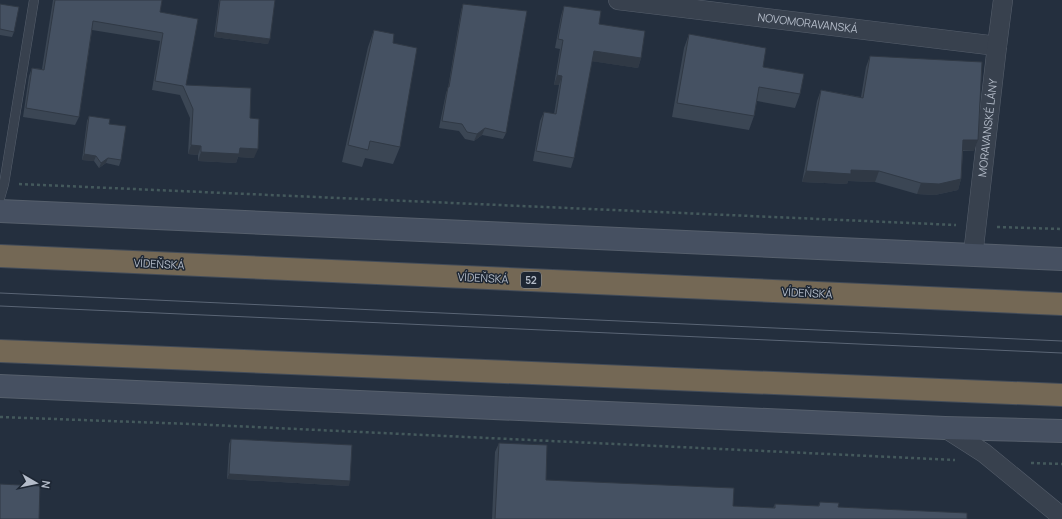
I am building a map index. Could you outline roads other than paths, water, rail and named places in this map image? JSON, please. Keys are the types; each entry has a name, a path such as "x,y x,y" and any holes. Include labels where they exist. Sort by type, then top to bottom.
{"highway":[{"name":"VÍDEŇSKÁ","path":"0,256 1062,304"},
{"path":"0,351 1062,395"}],"street":[{"name":"NOVOMORAVANSKÁ","path":"618,0 997,46"},
{"name":"MORAVANSKÉ LÁNY","path":"973,255 1003,0"},
{"path":"0,211 1062,259"},
{"path":"0,386 945,428 1062,431"},
{"path":"945,428 996,462 1062,517"}],"lane":[{"path":"0,198 4,184 34,0"}],"tram line":[{"path":"0,293 1062,341"},
{"path":"0,306 1062,353"}]}
